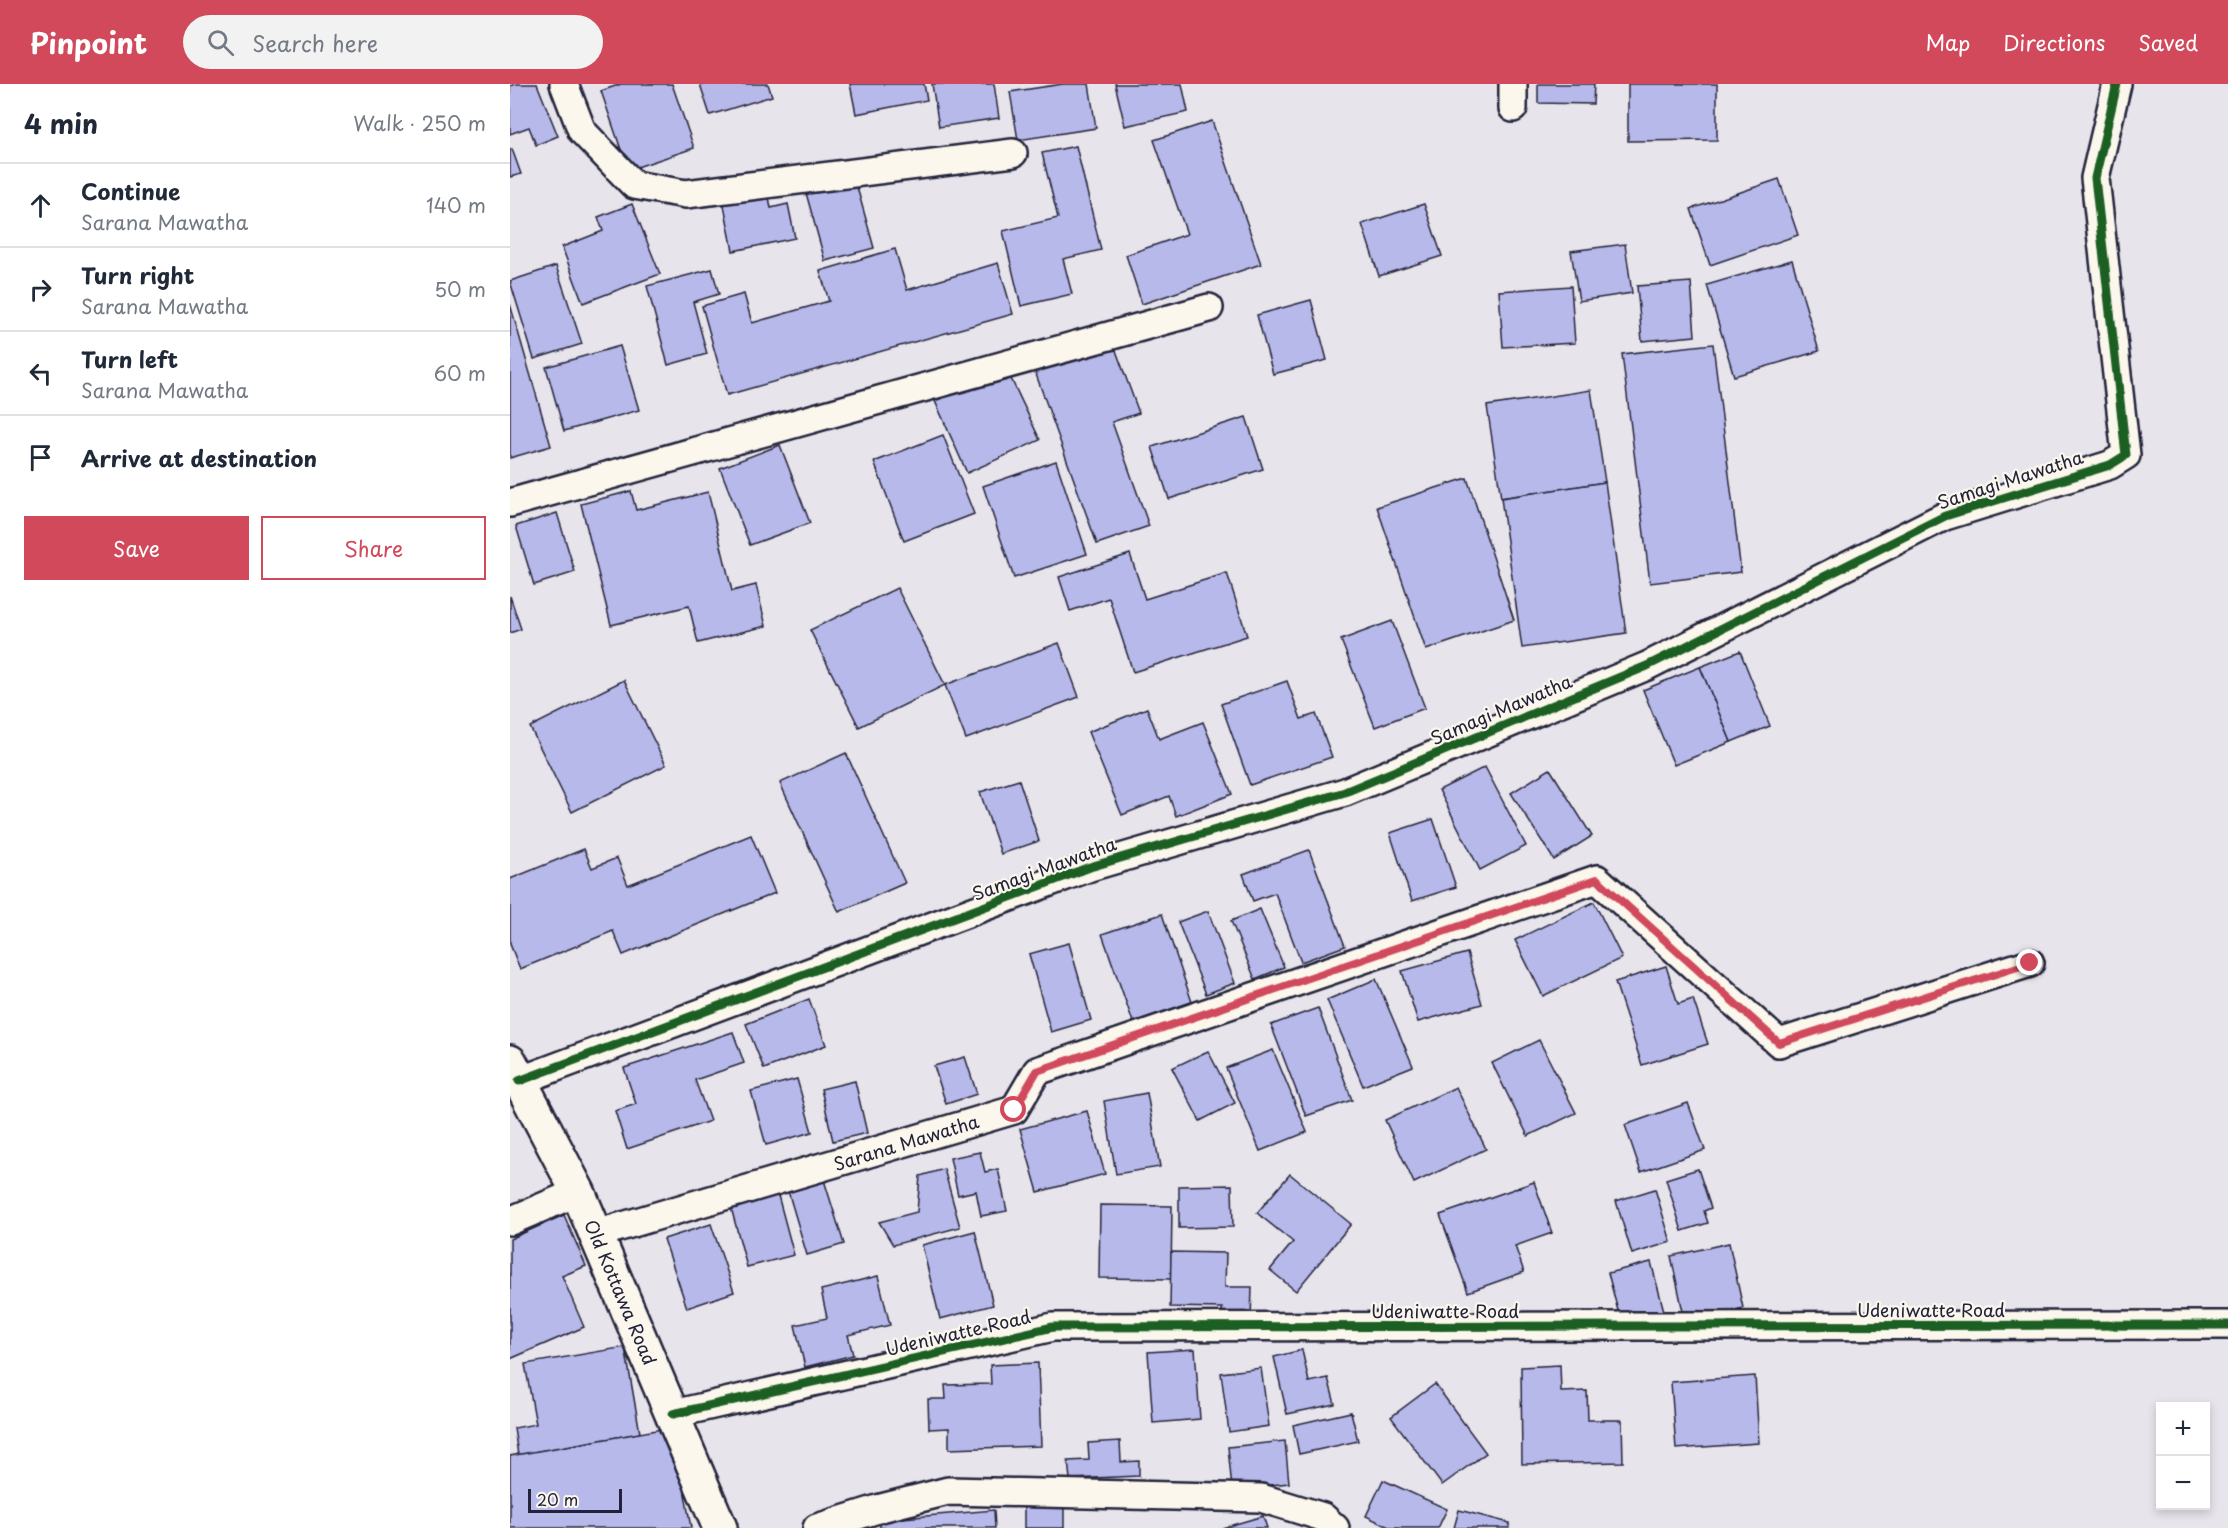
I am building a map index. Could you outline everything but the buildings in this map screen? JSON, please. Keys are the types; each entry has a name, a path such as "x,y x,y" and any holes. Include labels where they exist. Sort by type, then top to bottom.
{"main road":[{"name":"Old Kottawa Road","path":"514,1072 578,1192 720,1528"}],"street":[{"path":"564,84 582,131 634,185 686,194 1013,153"},
{"name":"Samagi Mawatha","path":"514,1072 1090,867 1345,792 1647,666 1945,516 2110,465 2126,455 2095,178 2117,84"},
{"path":"510,503 1209,308"},
{"name":"Sarana Mawatha","path":"596,1234 1014,1110 1037,1071 1597,879 1779,1043 2030,963"},
{"path":"510,1221 578,1192"},
{"name":"Udeniwatte Road","path":"673,1414 1053,1327 2228,1325"},
{"path":"817,1528 881,1508 948,1491 1261,1498 1323,1517 1335,1528"}],"cycle path":[{"path":"519,1081 1090,867 1345,792 1647,666 1945,516 2110,465 2126,455 2095,178 2117,84"},
{"path":"673,1414 1053,1327 2228,1325"}],"route":[{"path":"1014,1110 1037,1071 1597,879 1779,1043 2030,963"}]}
